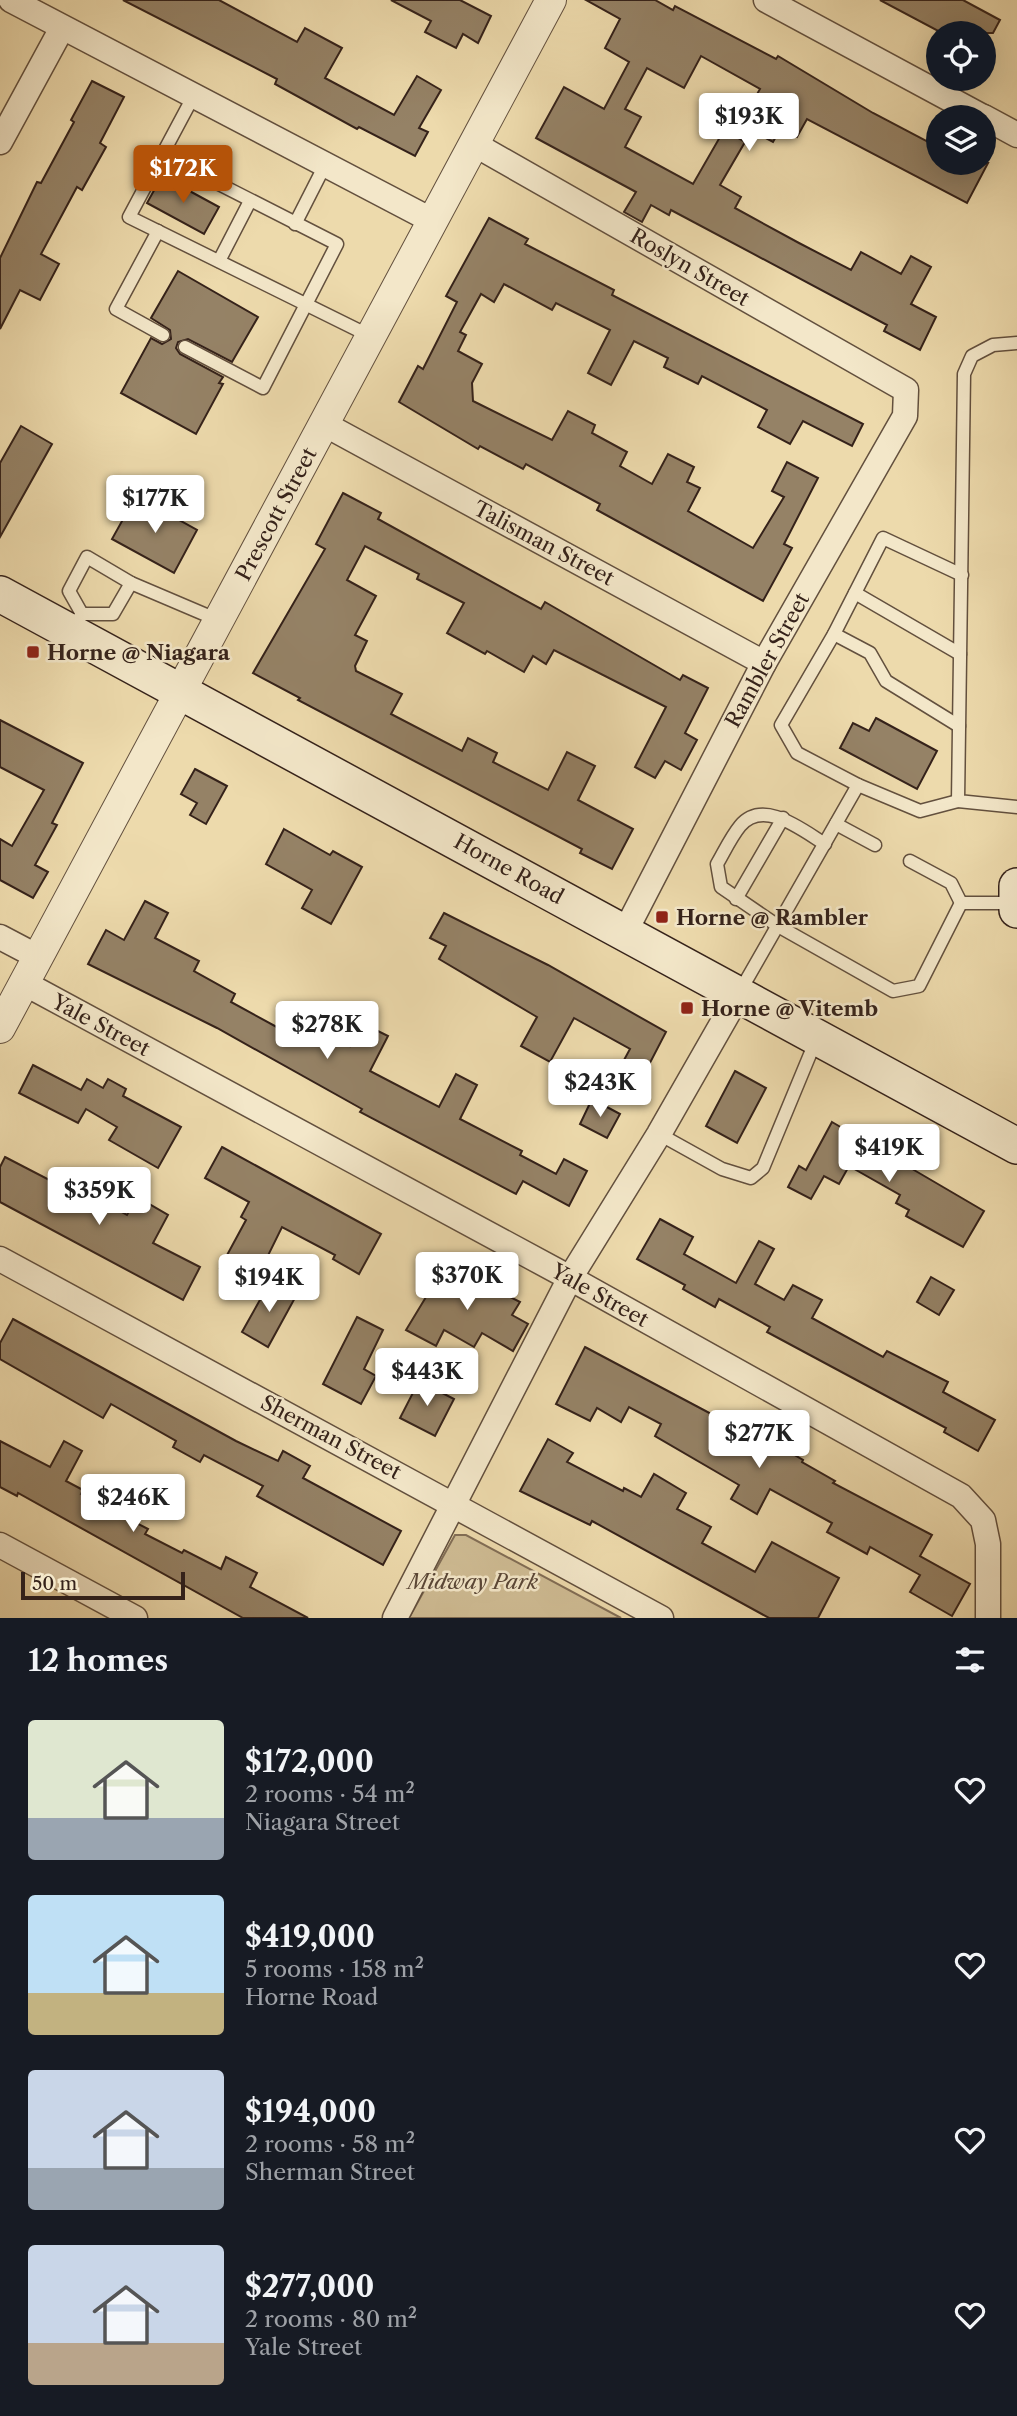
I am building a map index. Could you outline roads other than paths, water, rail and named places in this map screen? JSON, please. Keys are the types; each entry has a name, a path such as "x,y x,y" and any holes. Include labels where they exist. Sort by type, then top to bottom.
{"main road":[{"name":"Horne Road","path":"0,594 76,623 181,690 1017,1146"},
{"path":"1017,886 1017,910"}],"street":[{"path":"11,0 433,221"},
{"name":"Prescott Street","path":"0,1028 551,0"},
{"path":"766,0 961,105"},
{"path":"0,142 62,28"},
{"path":"996,124 1017,135"},
{"name":"Roslyn Street","path":"474,144 906,390"},
{"name":"Rambler Street","path":"625,932 764,663 905,416 906,390"},
{"name":"Talisman Street","path":"324,424 764,663"},
{"name":"Yale Street","path":"0,936 31,970 570,1279 961,1496 983,1520 988,1544 988,1618"},
{"path":"395,1618 570,1279 739,994"},
{"name":"Sherman Street","path":"0,1259 661,1618"},
{"path":"0,1545 135,1618"}],"lane":[{"path":"193,97 129,217 371,337"},
{"path":"162,155 337,244 263,388 186,347"},
{"path":"295,224 325,165"},
{"path":"219,261 250,201"},
{"path":"158,231 116,309 163,335"},
{"path":"958,802 964,374 972,356 993,345 1017,343"},
{"path":"962,575 883,537 834,634 781,725 797,753 858,785 919,811 958,802 1017,807"},
{"path":"131,583 113,614 76,623 69,591 87,557 131,583 219,620"},
{"path":"855,593 960,654"},
{"path":"834,634 870,653 886,681 959,726"},
{"path":"739,994 858,785"},
{"path":"825,844 783,818 760,814 742,824 717,864 721,887 778,926 893,991 919,986 961,902"},
{"path":"736,899 783,818"},
{"path":"836,824 875,845"},
{"path":"910,862 951,883 961,902"},
{"path":"961,902 1017,903"},
{"path":"659,1133 722,1169 751,1178 763,1168 817,1037"}],"place":[{"name":"Horne @ Niagara","path":"33,652"},
{"name":"Horne @ Rambler","path":"662,917"},
{"name":"Horne @ Vitemb","path":"687,1008"}],"park label":[{"name":"Midway Park","path":"473,1581"}]}
